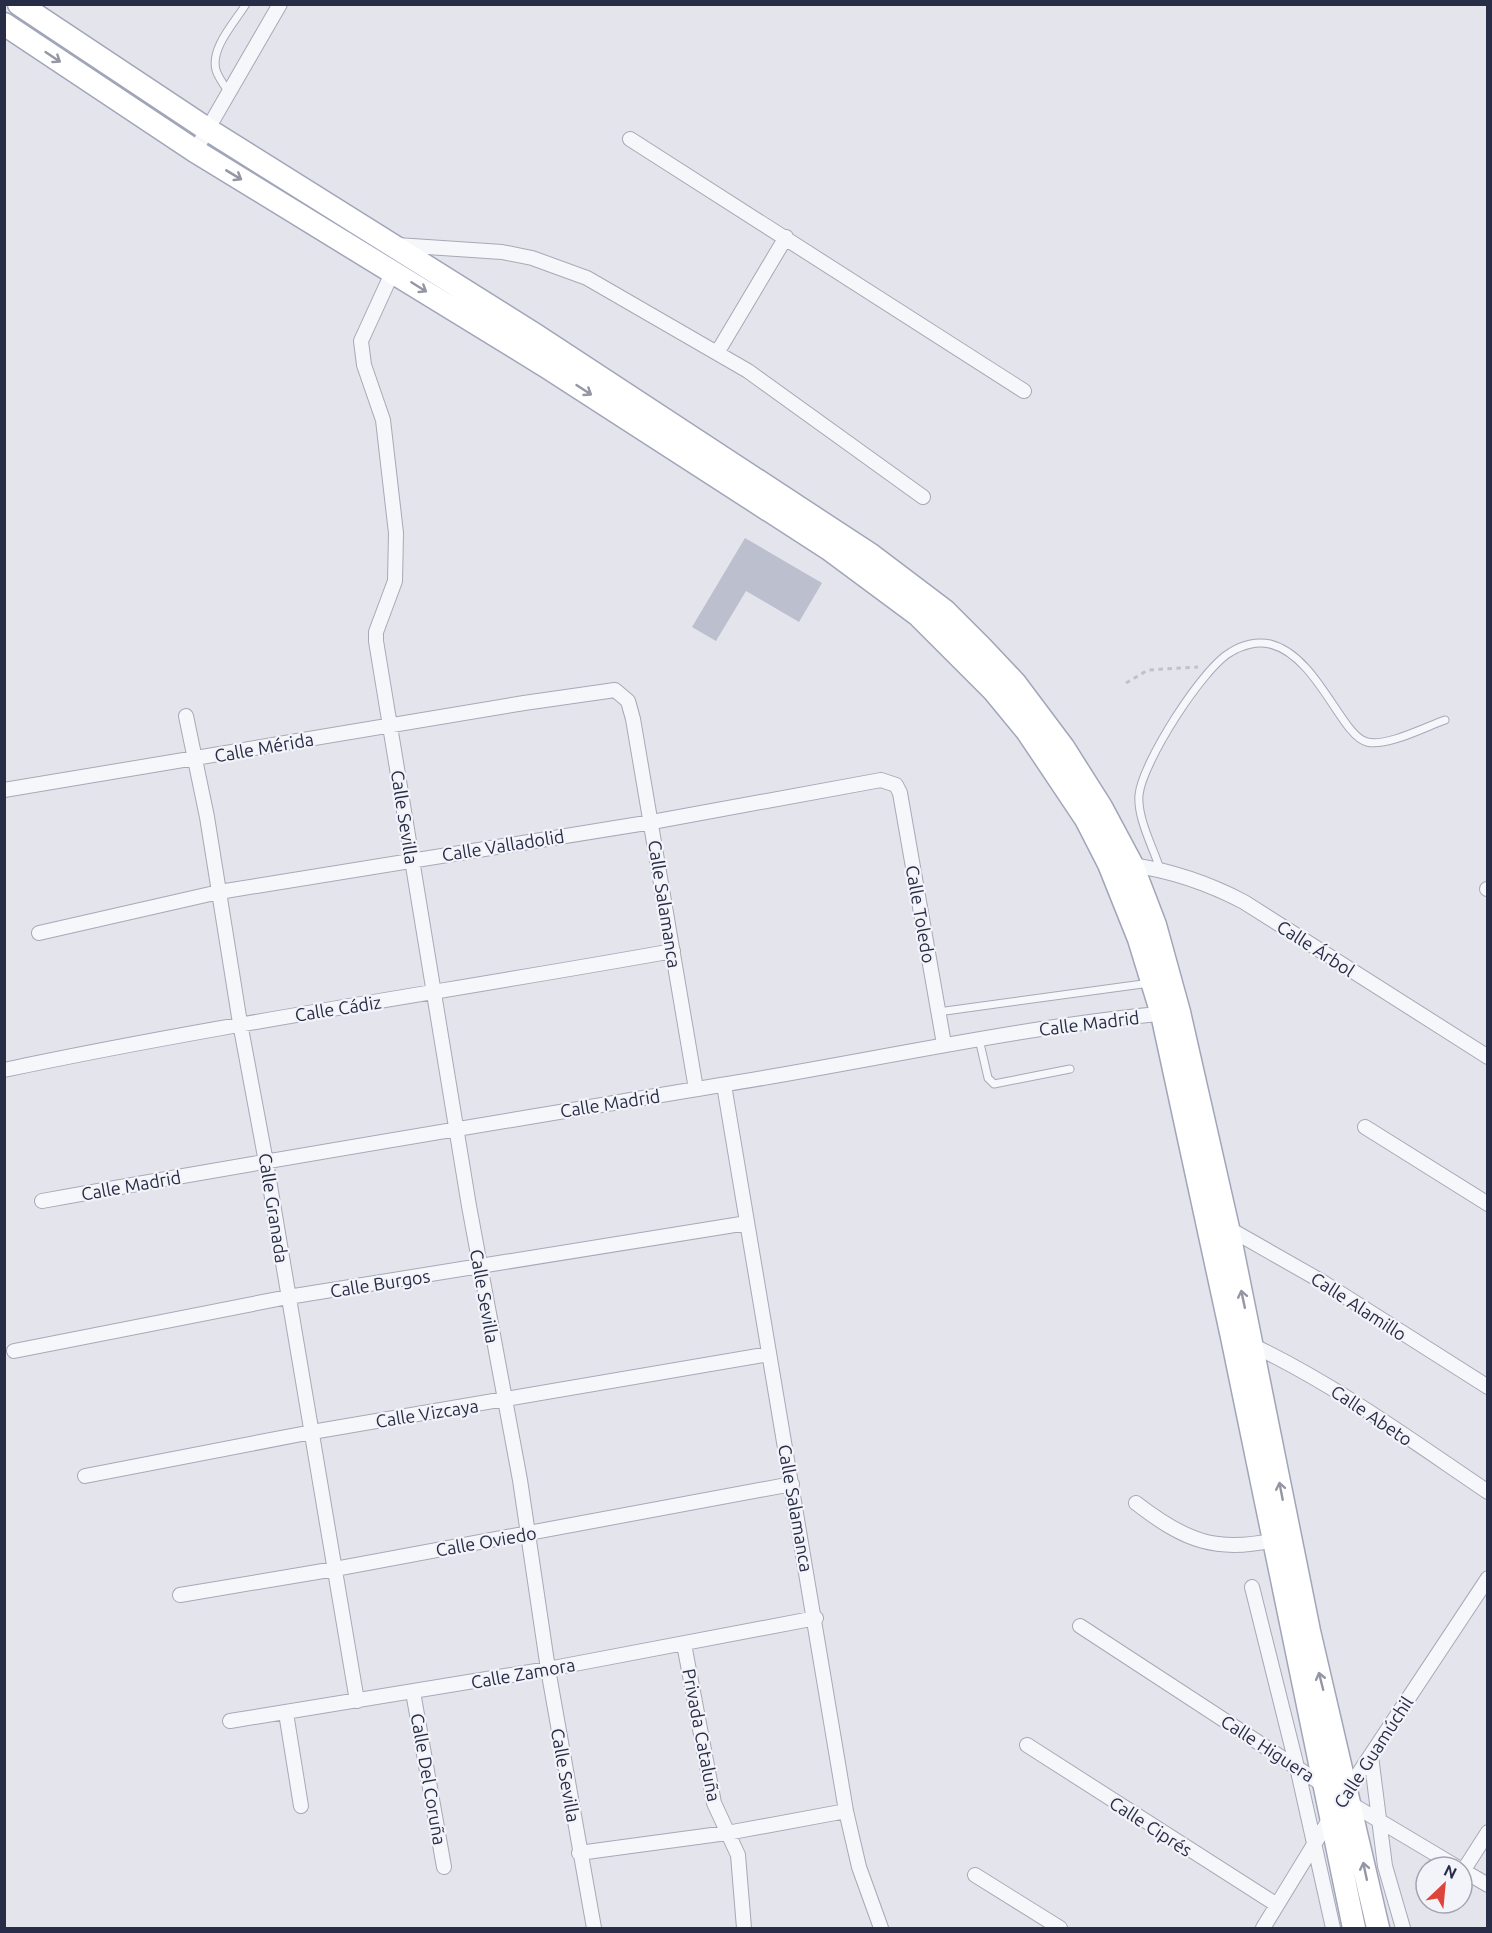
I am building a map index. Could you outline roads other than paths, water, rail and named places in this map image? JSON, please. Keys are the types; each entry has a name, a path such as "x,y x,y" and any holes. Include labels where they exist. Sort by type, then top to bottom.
{"main road":[{"path":"19,4 207,129 395,245 871,555 945,611 1015,683 1082,775 1132,865 1155,925 1232,1337 1282,1538 1309,1631 1340,1799 1354,1929"},
{"path":"4,24 195,151 393,270 830,549 909,608 955,649 1027,731 1086,819 1119,886 1152,983 1170,1013 1228,1228 1252,1345 1282,1538"},
{"path":"1340,1799 1378,1929"}],"street":[{"path":"195,151 280,4"},
{"path":"630,139 1024,391"},
{"path":"717,352 786,237"},
{"path":"395,245 502,252 559,266 587,279 717,352 778,392 923,497"},
{"name":"Calle Sevilla","path":"393,270 361,341 364,365 383,420 396,533 395,581 376,632 379,664 433,994 505,1401 548,1669 594,1929"},
{"name":"Calle Salamanca","path":"524,703 615,690 628,701 652,822 696,1089"},
{"name":"Calle Mérida","path":"4,789 524,703"},
{"name":"Calle Granada","path":"186,716 196,758 240,1023 267,1162 357,1701"},
{"name":"Calle Valladolid","path":"39,933 219,892 411,859 652,822 872,780 881,780 896,785"},
{"name":"Calle Toledo","path":"896,785 902,804 944,1044"},
{"name":"Calle Árbol","path":"1132,865 1160,869 1212,885 1244,902 1488,1058"},
{"name":"Calle Cádiz","path":"4,1070 240,1023 433,994 673,951"},
{"name":"Calle Madrid","path":"42,1201 457,1128 724,1085 944,1044 1170,1013"},
{"name":"Calle Salamanca","path":"724,1085 816,1618 846,1811 859,1867 881,1929"},
{"path":"1365,1127 1488,1204"},
{"name":"Calle Burgos","path":"14,1351 288,1297 747,1223"},
{"name":"Calle Alamillo","path":"1228,1228 1321,1281 1488,1387"},
{"name":"Calle Abeto","path":"1252,1345 1297,1366 1334,1389 1488,1492"},
{"name":"Calle Vizcaya","path":"85,1476 312,1432 505,1401 769,1354"},
{"name":"Calle Oviedo","path":"180,1594 335,1569 792,1484"},
{"path":"1136,1503 1165,1526 1195,1540 1233,1546 1282,1538"},
{"name":"Calle Guamúchil","path":"1263,1929 1340,1799 1371,1756 1488,1578"},
{"path":"1252,1587 1298,1767 1333,1929"},
{"name":"Calle Zamora","path":"230,1721 548,1669 816,1618"},
{"name":"Calle Higuera","path":"1080,1626 1298,1767 1340,1799 1436,1855"},
{"name":"Privada Cataluña","path":"684,1644 714,1803 740,1864 744,1929"},
{"name":"Calle Del Coruña","path":"413,1692 444,1867"},
{"path":"286,1713 302,1806"},
{"name":"Calle Ciprés","path":"1027,1745 1277,1905"},
{"path":"1371,1756 1385,1866 1403,1929"},
{"path":"579,1852 727,1833 846,1811"},
{"path":"1471,1855 1488,1832"},
{"path":"975,1875 1060,1929"},
{"name":"Calle Higuera","path":"1474,1877 1488,1885"}],"lane":[{"path":"228,91 216,72 215,59 222,42 246,4"},
{"path":"1160,869 1140,810 1140,787 1160,743 1211,668 1230,652 1249,644 1270,644 1287,653 1313,674 1351,731 1360,740 1369,743 1406,735 1444,720"},
{"path":"938,1012 1152,983"},
{"path":"979,1039 988,1078 994,1084 1070,1069"}]}
